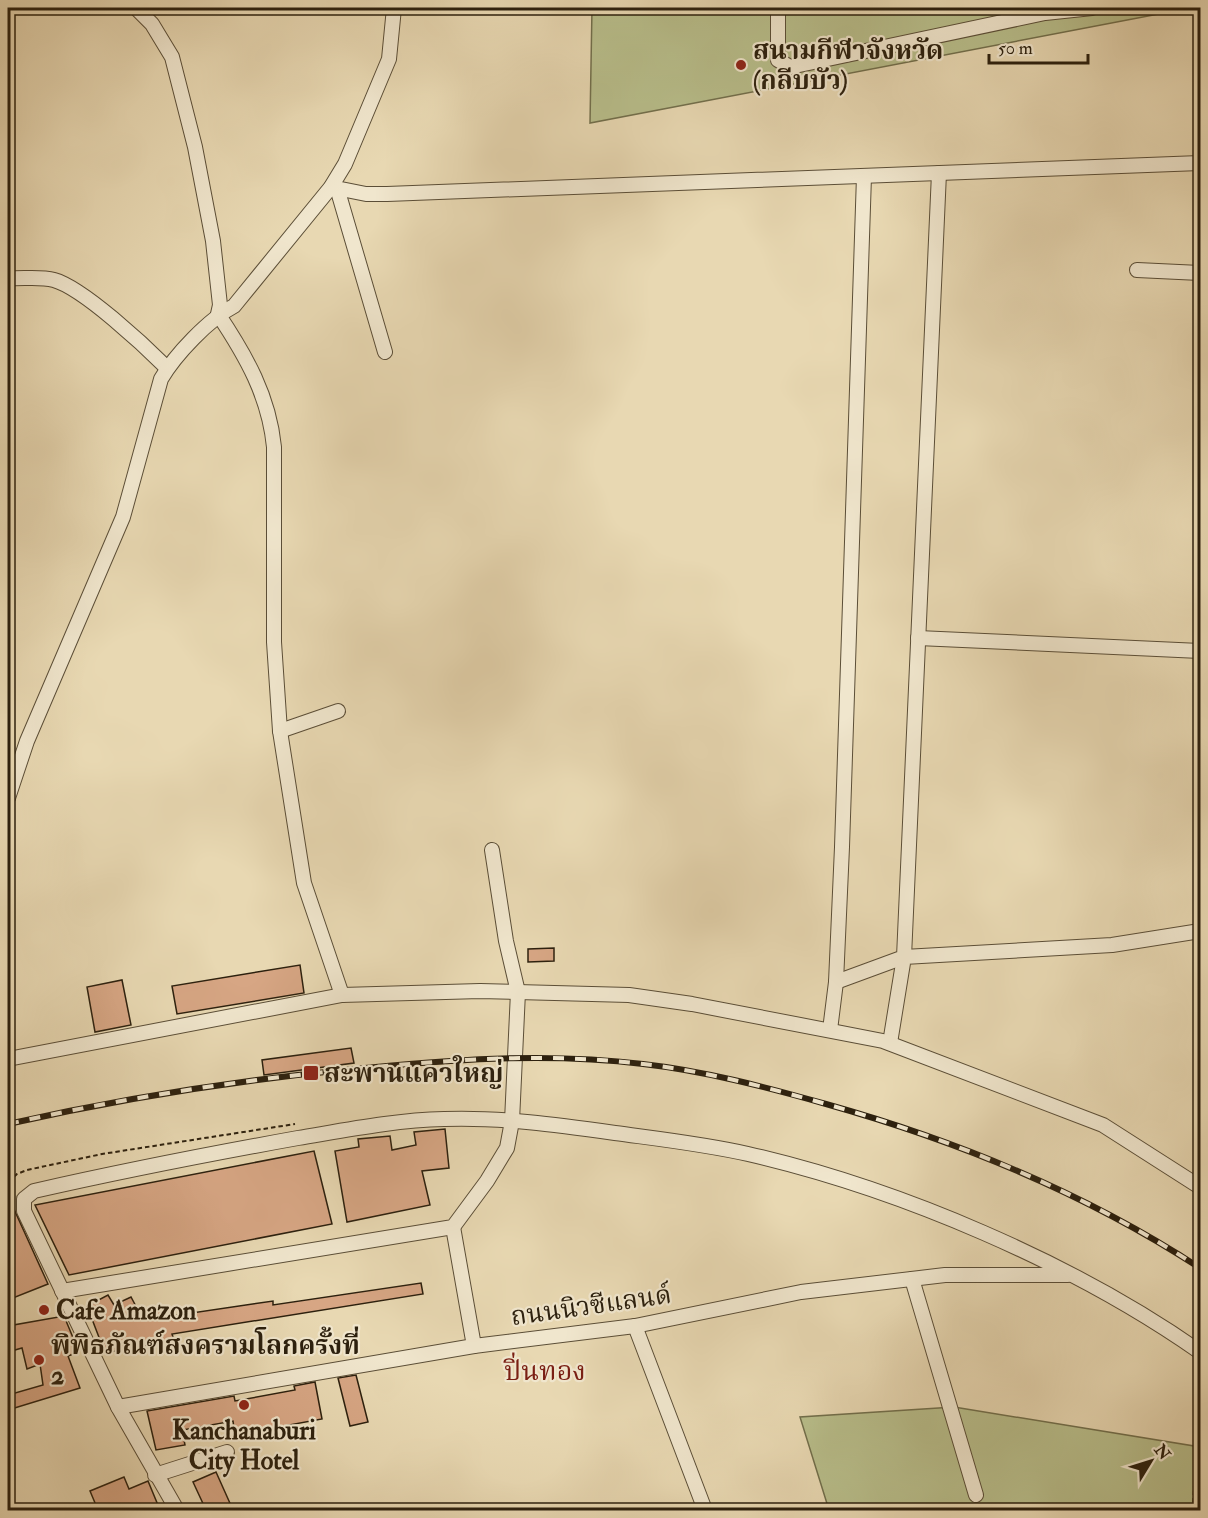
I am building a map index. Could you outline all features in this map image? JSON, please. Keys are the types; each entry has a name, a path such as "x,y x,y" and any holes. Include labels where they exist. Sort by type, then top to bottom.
{"street":[{"path":"136,8 152,24 171,57 195,147 213,241 220,305 218,314 258,380 271,418 274,447 274,642 280,730 304,883 342,995"},
{"path":"8,798 27,741 123,518 161,379 168,368 218,314 234,306 334,188 389,58 394,8"},
{"path":"778,8 778,60 790,67 1041,10 1092,8"},
{"path":"334,188 366,194 387,194 1200,163"},
{"path":"890,1043 904,957 939,173"},
{"path":"830,1030 836,982 864,176"},
{"path":"334,188 384,352"},
{"path":"1137,270 1200,273"},
{"path":"8,278 54,280 74,291 141,342 168,368"},
{"path":"918,638 1200,651"},
{"path":"280,730 338,711"},
{"path":"62,1291 453,1227 487,1181 507,1148 512,1120 518,992 506,941 492,850"},
{"path":"836,982 904,957 1112,945 1200,932"},
{"path":"8,1059 342,995 518,992 629,995 830,1030 890,1043 1103,1125 1200,1188"},
{"path":"177,1510 154,1475 118,1407 24,1212 24,1199 34,1191 171,1161 356,1129 442,1119 512,1120 664,1140 747,1154 810,1171 943,1217 1072,1275 1155,1320 1200,1352"},
{"path":"453,1227 474,1346"},
{"name":"ถนนนิวซีแลนด์","path":"118,1407 474,1346 635,1326 801,1292 945,1275 1072,1275"},
{"path":"912,1279 976,1495"},
{"path":"635,1326 705,1510"},
{"path":"154,1475 227,1452"}],"path":[{"path":"1193,1510 1200,1352"}],"green space":[{"name":"สนามกีฬาจังหวัด (กลีบบัว)","path":"592,8 1190,8 590,123"},
{"path":"954,1407 1200,1447 1194,1510 829,1510 800,1417"}],"building":[{"path":"554,948 554,961 528,962 528,949"},
{"path":"300,965 304,993 177,1014 172,986"},
{"path":"122,980 131,1025 95,1032 87,987"},
{"path":"351,1048 354,1063 264,1075 262,1060"},
{"path":"445,1129 449,1168 422,1171 430,1205 347,1222 335,1151 359,1147 358,1139 390,1136 392,1150 416,1145 414,1132"},
{"path":"314,1151 332,1224 69,1275 35,1205"},
{"path":"8,1196 48,1284 8,1300"},
{"path":"421,1283 423,1294 172,1334 174,1340 105,1353 87,1306 108,1295 114,1305 131,1297 139,1312 162,1307 165,1317 273,1301 273,1305"},
{"path":"64,1316 79,1352 68,1356 80,1388 8,1410 8,1395 43,1385 40,1364 27,1369 22,1348 8,1352 8,1326"},
{"path":"356,1375 368,1422 350,1426 338,1378"},
{"name":"Kanchanaburi City Hotel","path":"315,1382 322,1419 235,1435 233,1421 182,1430 185,1445 156,1450 147,1411 234,1396 235,1401 295,1390 294,1386"},
{"path":"216,1472 233,1510 206,1510 193,1482"},
{"path":"124,1477 129,1489 148,1481 160,1510 98,1510 90,1491"}],"railway":[{"path":"8,1124 176,1092 303,1074 382,1066 531,1058 606,1060 643,1064 712,1075 826,1104 972,1152 1112,1216 1200,1268"}],"place":[{"name":"สนามกีฬาจังหวัด (กลีบบัว)","path":"741,65"},
{"name":"สะพานแควใหญ่","path":"311,1073"},
{"name":"Cafe Amazon","path":"44,1310"},
{"name":"พิพิธภัณฑ์สงครามโลกครั้งที่ 2","path":"39,1360"},
{"name":"Kanchanaburi City Hotel","path":"244,1405"}],"district":[{"name":"ปิ่นทอง","path":"545,1371"}]}
